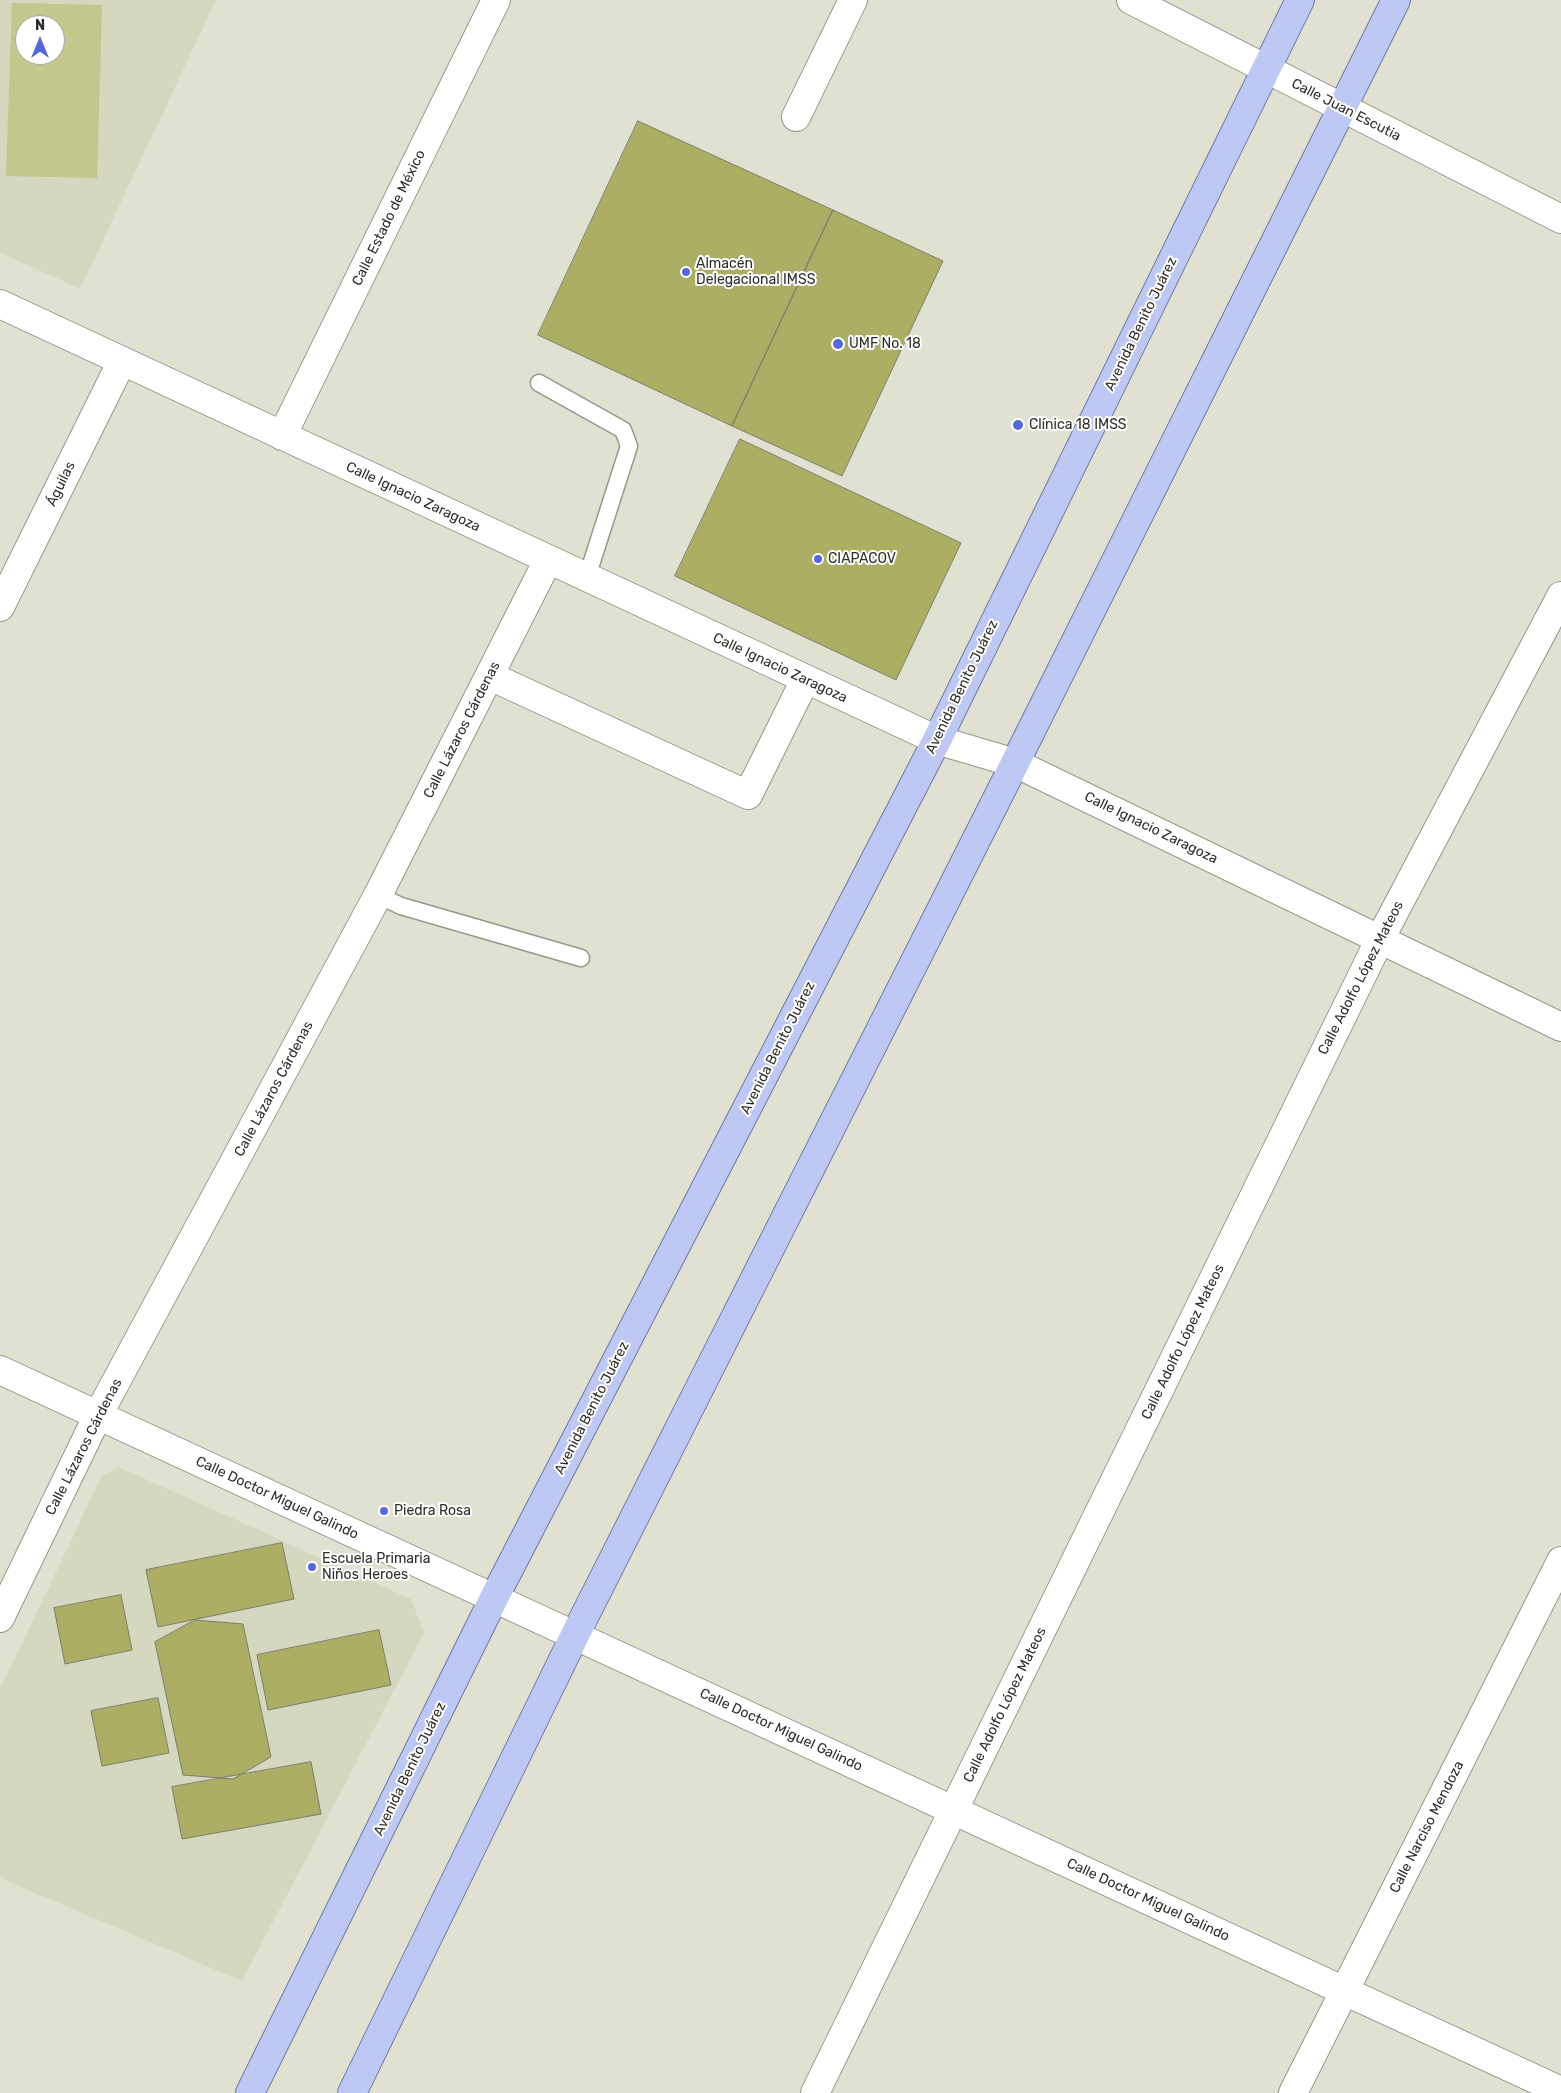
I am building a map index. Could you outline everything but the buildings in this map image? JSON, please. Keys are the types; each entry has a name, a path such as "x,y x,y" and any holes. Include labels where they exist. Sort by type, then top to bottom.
{"main road":[{"name":"Avenida Benito Juárez","path":"250,2093 494,1598 937,740 1300,0"},
{"path":"352,2093 575,1635 1015,763 1396,0"}],"street":[{"name":"Calle Estado de México","path":"282,436 496,0"},
{"path":"796,117 853,0"},
{"name":"Calle Juan Escutia","path":"1131,0 1561,219"},
{"name":"Calle Ignacio Zaragoza","path":"0,304 937,740 1015,763 1561,1027"},
{"name":"Águilas","path":"0,607 122,361"},
{"name":"Calle Lázaros Cárdenas","path":"0,1618 98,1415 378,895 548,560"},
{"name":"Calle Adolfo López Mateos","path":"815,2093 1380,939 1561,596"},
{"path":"490,676 748,794 805,680"},
{"name":"Calle Doctor Miguel Galindo","path":"0,1370 1561,2091"},
{"name":"Calle Narciso Mendoza","path":"1293,2093 1561,1560"}],"lane":[{"path":"539,383 623,430 630,446 587,578"},
{"path":"378,895 401,906 581,958"}],"shaded area":[{"path":"0,0 216,0 80,289 0,252"},
{"path":"119,1467 411,1599 424,1633 242,1981 0,1878 0,1689 102,1476"}],"green space":[{"path":"12,3 102,5 97,178 6,176"}],"place":[{"name":"Almacén Delegacional IMSS","path":"686,272"},
{"name":"UMF No. 18","path":"838,344"},
{"name":"Clínica 18 IMSS","path":"1018,425"},
{"name":"CIAPACOV","path":"818,559"},
{"name":"Piedra Rosa","path":"384,1511"},
{"name":"Escuela Primaria Niños Heroes","path":"312,1567"}]}
